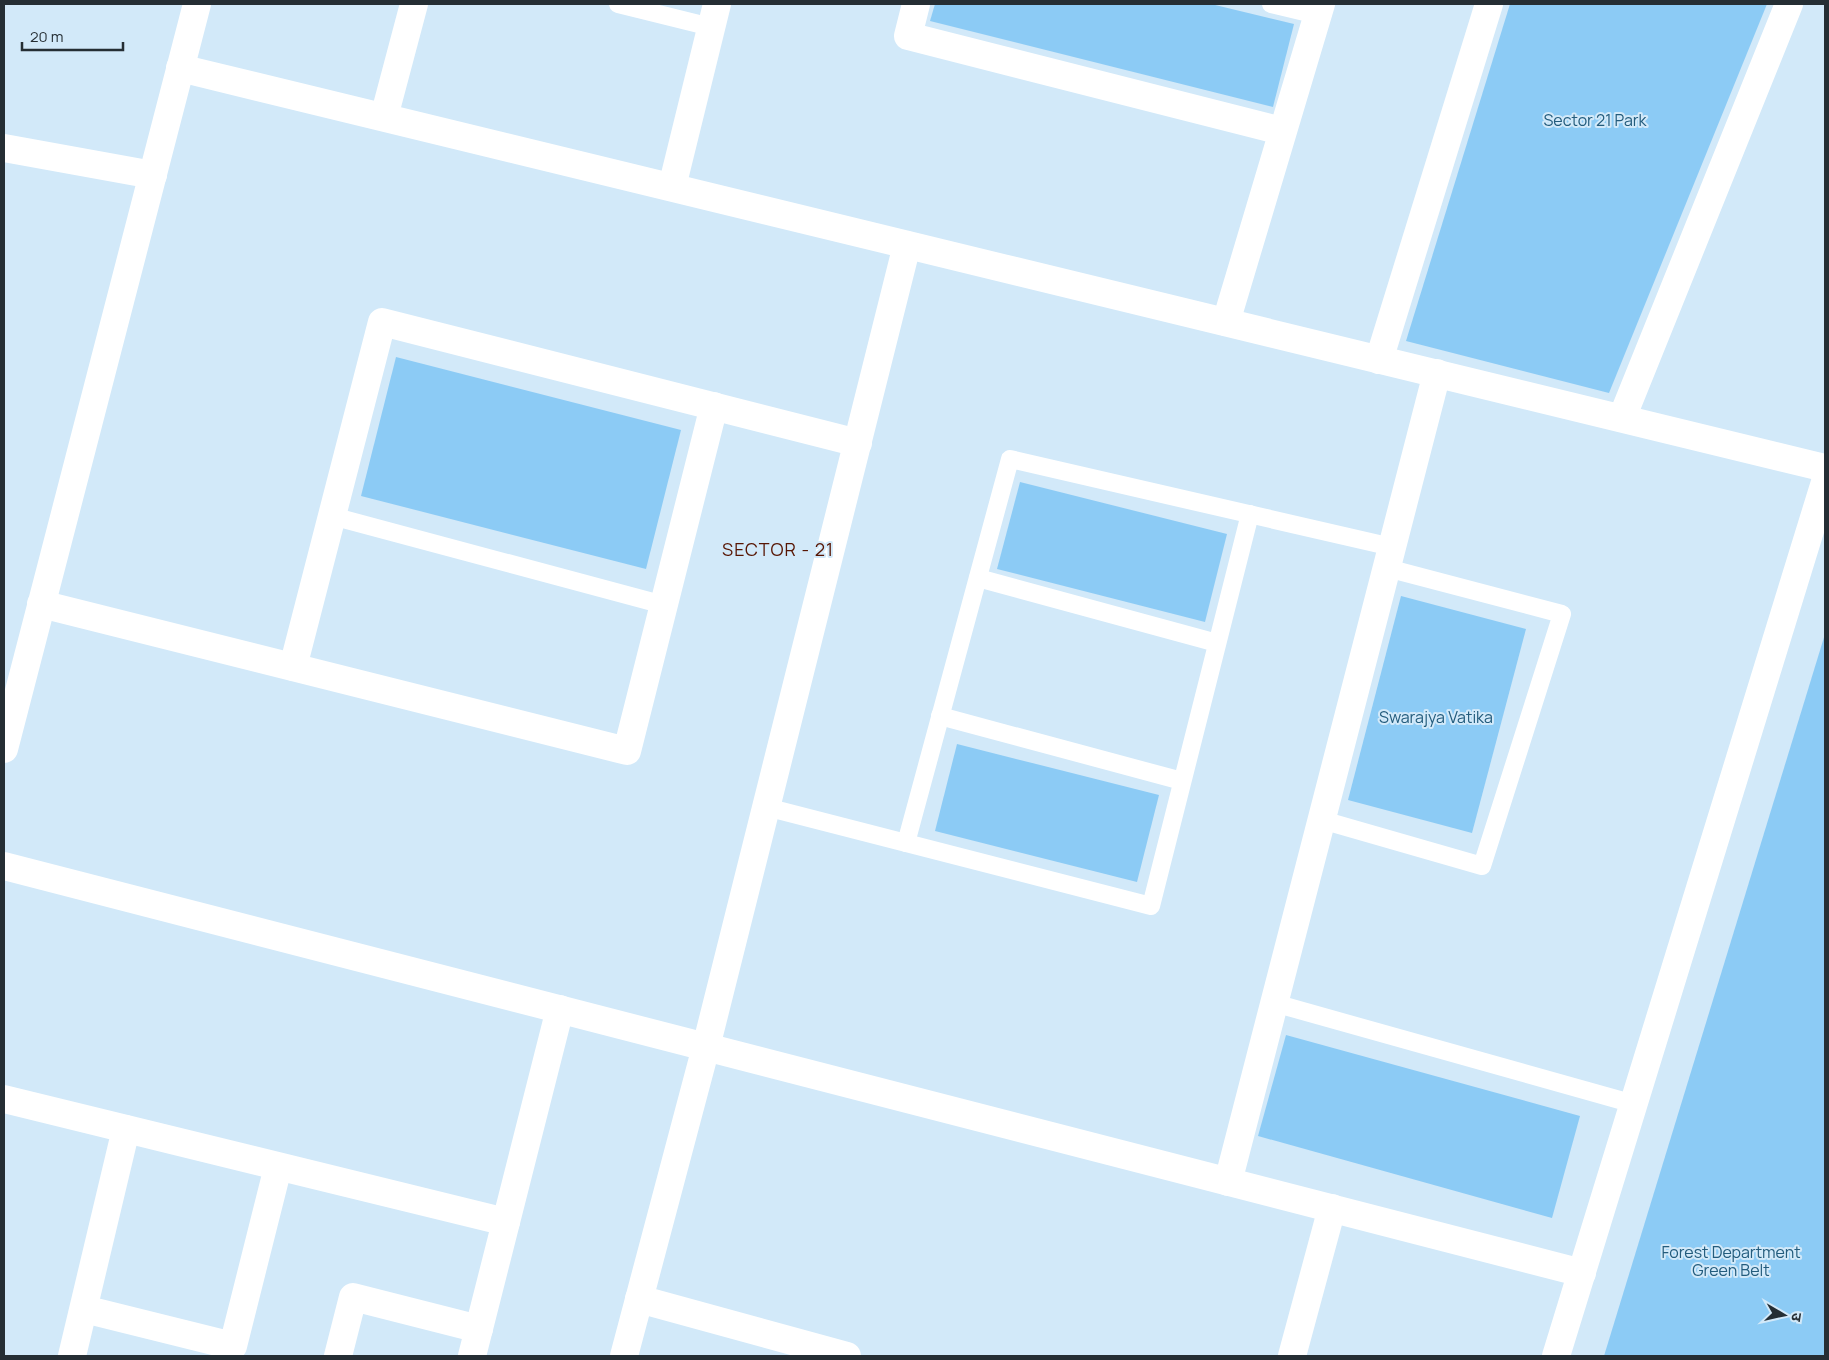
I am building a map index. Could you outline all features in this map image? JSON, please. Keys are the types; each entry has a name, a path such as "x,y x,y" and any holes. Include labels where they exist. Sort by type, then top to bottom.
{"street":[{"path":"4,749 197,4"},
{"path":"384,117 414,4"},
{"path":"916,4 908,36 1282,131"},
{"path":"1380,360 1490,4"},
{"path":"1622,418 1789,4"},
{"path":"1226,322 1319,10"},
{"path":"672,187 714,16"},
{"path":"180,68 1825,468"},
{"path":"4,148 153,175"},
{"path":"624,1356 706,1047 907,245"},
{"path":"293,667 382,322 858,442"},
{"path":"1228,1182 1437,373"},
{"path":"41,604 627,751 714,406"},
{"path":"1556,1356 1825,482"},
{"path":"4,866 1582,1273"},
{"path":"472,1356 560,1009"},
{"path":"4,1099 506,1222"},
{"path":"72,1356 126,1129"},
{"path":"84,1308 232,1346 278,1166"},
{"path":"1292,1356 1332,1208"},
{"path":"338,1356 353,1297 479,1329"},
{"path":"639,1299 780,1347 847,1356"}],"lane":[{"path":"618,4 714,16"},
{"path":"1271,4 1319,10"},
{"path":"906,843 1010,459 1250,514 1562,614 1482,866 1322,820"},
{"path":"766,807 1151,906 1250,514"},
{"path":"332,516 664,605"},
{"path":"978,578 1217,643"},
{"path":"940,716 1182,781"},
{"path":"1274,1003 1634,1104"}],"green space":[{"path":"935,4 1211,4 1294,24 1273,107 930,21"},
{"name":"Sector 21 Park","path":"1510,4 1767,4 1609,393 1406,341"},
{"path":"396,357 681,430 646,569 361,496"},
{"path":"1020,482 1227,534 1205,622 997,569"},
{"name":"Swarajya Vatika","path":"1401,596 1526,629 1472,833 1348,800"},
{"name":"Forest Department Green Belt","path":"1825,634 1825,1356 1604,1356"},
{"path":"957,744 1159,795 1137,882 935,831"},
{"path":"1286,1035 1580,1116 1552,1218 1258,1136"}],"district":[{"name":"SECTOR - 21","path":"778,549"}]}
